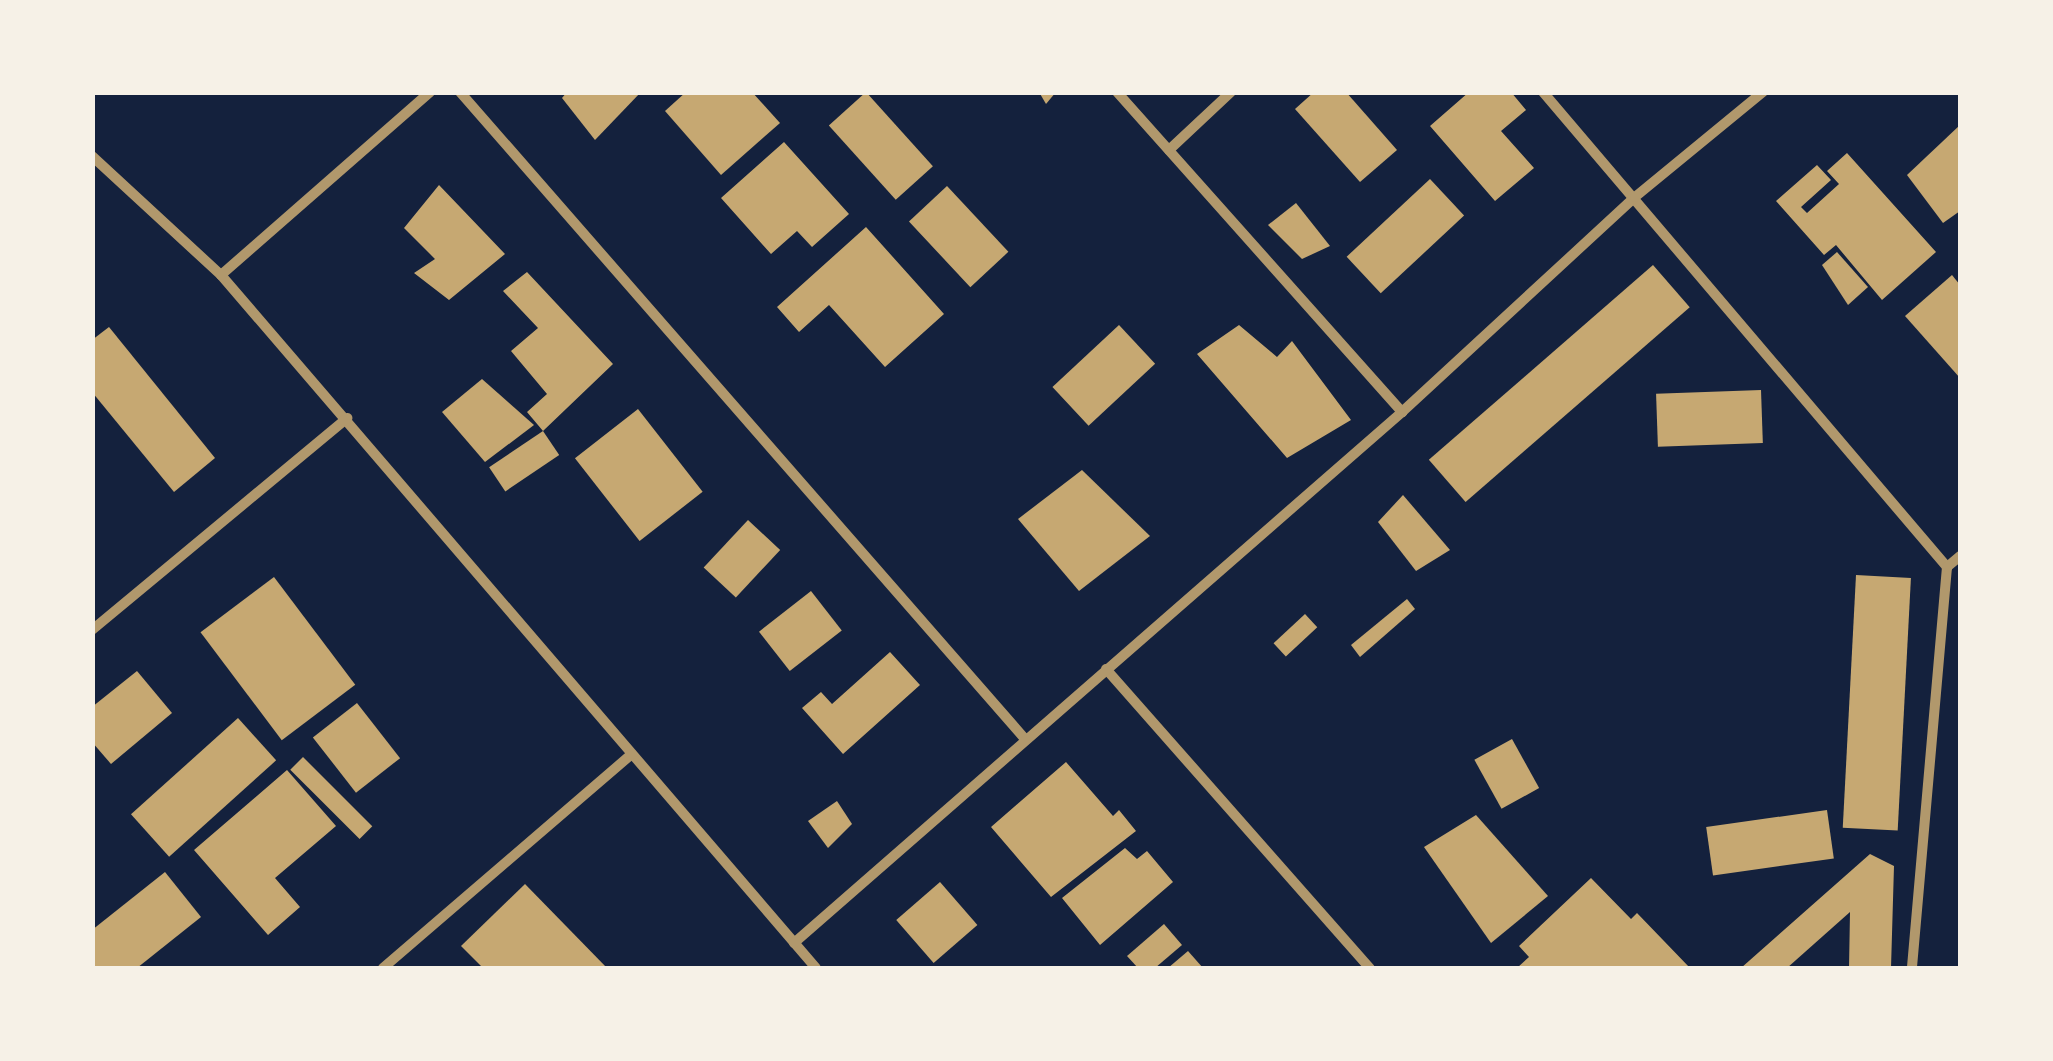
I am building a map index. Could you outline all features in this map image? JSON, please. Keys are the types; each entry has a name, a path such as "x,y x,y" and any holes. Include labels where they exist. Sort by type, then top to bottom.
{"street":[{"path":"221,274 430,92"},
{"path":"460,92 1025,739"},
{"path":"1117,92 1402,412"},
{"path":"1168,150 1231,92"},
{"path":"1544,92 1948,567"},
{"path":"794,943 1402,412 1634,197 1763,92"},
{"path":"92,156 221,274 816,968"},
{"path":"92,630 347,418"},
{"path":"1912,968 1948,567 1960,556"},
{"path":"1106,669 1370,968"},
{"path":"383,968 632,754"}],"building":[{"path":"567,92 641,92 595,140 562,98"},
{"path":"686,92 752,92 780,123 721,175 665,111"},
{"path":"866,92 933,166 896,200 829,125"},
{"path":"1039,92 1056,92 1046,104"},
{"path":"1314,92 1346,92 1397,150 1360,182 1295,109"},
{"path":"1469,92 1511,92 1526,110 1501,131 1534,168 1495,201 1430,126"},
{"path":"1960,125 1960,211 1943,223 1907,175"},
{"path":"784,142 849,214 812,247 797,231 771,254 721,198"},
{"path":"1847,153 1936,252 1882,300 1836,245 1824,255 1776,201 1817,165 1831,180 1801,207 1807,213 1839,184 1827,171"},
{"path":"1430,179 1464,216 1381,293 1347,257"},
{"path":"439,185 505,254 449,300 414,273 435,259 404,228"},
{"path":"947,186 1008,252 970,287 909,221"},
{"path":"1296,203 1330,246 1302,259 1268,225"},
{"path":"866,227 944,314 885,367 829,305 799,332 777,307"},
{"path":"1837,252 1868,287 1848,305 1822,265"},
{"path":"1653,265 1690,307 1466,502 1429,460"},
{"path":"527,272 613,364 543,431 527,412 547,394 511,351 538,328 503,291"},
{"path":"1952,275 1960,285 1960,378 1905,316"},
{"path":"1119,325 1155,364 1089,426 1052,387"},
{"path":"1239,325 1277,357 1292,341 1351,420 1287,458 1197,354"},
{"path":"109,327 215,458 174,492 92,392 92,340"},
{"path":"482,379 534,425 485,462 442,412"},
{"path":"1761,390 1763,443 1658,447 1656,394"},
{"path":"638,409 703,492 640,541 575,458"},
{"path":"543,431 559,455 505,491 489,467"},
{"path":"1082,470 1150,536 1079,591 1018,519"},
{"path":"1403,495 1450,550 1416,571 1378,522"},
{"path":"748,520 780,550 736,598 704,568"},
{"path":"1856,575 1911,578 1898,831 1843,828"},
{"path":"274,577 355,685 282,740 201,632"},
{"path":"811,591 842,630 790,671 759,632"},
{"path":"1407,599 1415,609 1360,657 1351,645"},
{"path":"1305,614 1317,627 1286,656 1274,643"},
{"path":"890,652 920,685 843,754 802,708 821,692 832,704"},
{"path":"137,671 172,713 111,764 92,742 92,707"},
{"path":"357,703 400,758 356,793 313,737"},
{"path":"238,718 276,760 169,857 131,814"},
{"path":"1512,739 1539,788 1502,809 1474,760"},
{"path":"303,757 372,826 360,839 290,770"},
{"path":"1066,762 1113,816 1119,810 1136,831 1051,897 991,827"},
{"path":"287,770 336,826 275,878 300,907 268,935 194,850"},
{"path":"837,801 852,824 828,848 808,821"},
{"path":"1827,810 1834,859 1713,876 1706,827"},
{"path":"1476,815 1548,896 1491,943 1424,847"},
{"path":"1125,848 1137,859 1147,851 1173,882 1100,945 1062,898"},
{"path":"1870,854 1894,866 1891,968 1849,968 1850,912 1787,968 1741,968"},
{"path":"165,872 201,917 137,968 95,968 92,930"},
{"path":"1591,878 1631,919 1637,913 1690,968 1517,968 1529,957 1519,946"},
{"path":"940,882 977,925 934,963 896,920"},
{"path":"525,884 607,968 483,968 461,946"},
{"path":"1164,924 1182,945 1155,968 1138,968 1127,956"},
{"path":"1188,951 1203,968 1168,968"}]}
